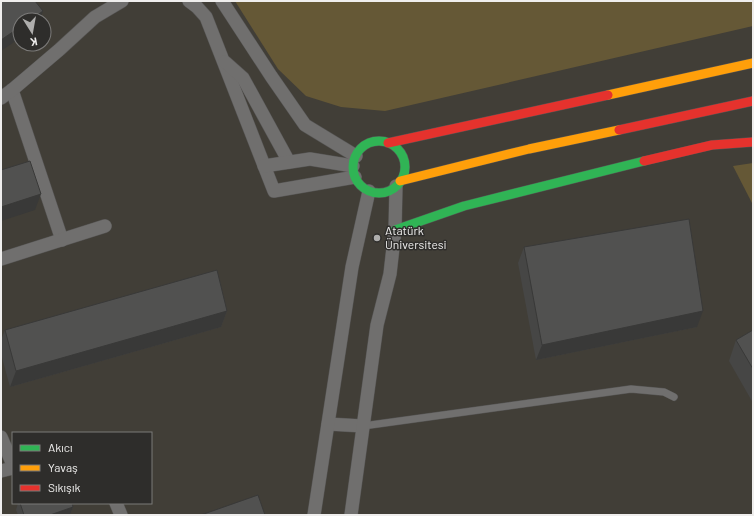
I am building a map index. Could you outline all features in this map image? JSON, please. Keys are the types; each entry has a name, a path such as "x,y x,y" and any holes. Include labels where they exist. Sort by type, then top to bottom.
{"main road":[{"path":"388,143 753,64"},
{"path":"398,184 405,168 403,157 397,149 388,143 378,141 368,144 362,148 354,166 361,185 369,191 376,193 383,192 398,184 529,149 753,101"},
{"path":"395,230 464,206 595,172 712,145 753,142"}],"street":[{"path":"1,98 59,50 95,17 122,1"},
{"path":"189,1 206,17 274,191 354,166"},
{"path":"222,1 305,125 354,166"},
{"path":"222,59 243,78 289,162"},
{"path":"12,90 62,240"},
{"path":"264,166 310,159 354,166"},
{"path":"351,515 378,325 390,274 398,184"},
{"path":"314,515 352,267 369,191"},
{"path":"1,260 105,226"},
{"path":"328,424 363,426"},
{"path":"1,437 12,464"},
{"path":"1,471 12,466"},
{"path":"116,504 121,515"}],"lane":[{"path":"363,426 631,389 664,392 674,396"}],"shaded area":[{"name":"Atatürk Üniversitesi","path":"1,1 753,1 753,515 1,515"},
{"path":"235,1 753,1 753,26 385,111 341,107 306,96 278,69"},
{"path":"753,163 753,205 733,166"}],"building":[{"path":"1,1 35,1 43,11 12,12 12,32 1,40"},
{"path":"30,161 41,194 1,207 1,170"},
{"path":"689,219 703,311 542,345 524,247"},
{"path":"217,270 227,311 16,371 5,330"},
{"path":"753,330 753,369 736,340"},
{"path":"258,495 265,515 201,515"},
{"path":"20,504 72,504 73,507 50,515 24,515"}],"traffic: fast":[{"path":"379,141 389,143 397,149 403,157 405,167 403,177 397,185 389,191 379,193 369,191 361,185 355,177 353,167 355,157 361,149 369,143 379,141"},
{"path":"395,230 464,206 644,161"}],"traffic: slow":[{"path":"608,95 753,63"},
{"path":"400,181 529,149 619,130"}],"traffic: jam":[{"path":"388,143 608,95"},
{"path":"619,130 753,101"},
{"path":"644,161 712,145 753,142"}],"place":[{"name":"Atatürk Üniversitesi","path":"377,238"}]}
